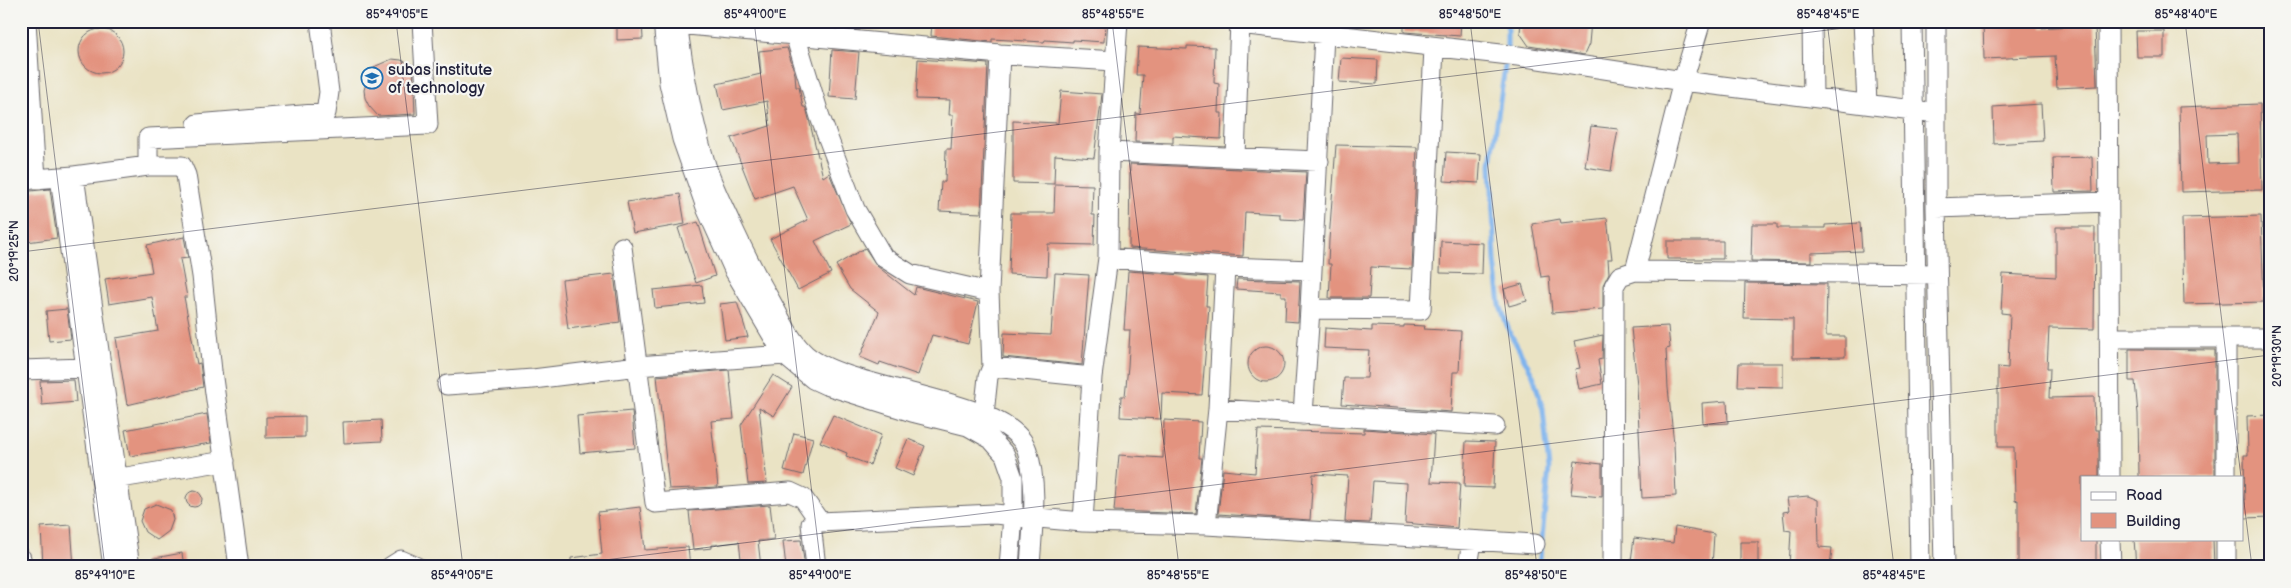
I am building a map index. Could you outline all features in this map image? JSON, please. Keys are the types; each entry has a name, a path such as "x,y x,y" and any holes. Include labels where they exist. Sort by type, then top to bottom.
{"street":[{"path":"26,21 29,180 171,164 182,166 186,175 202,276 212,371 238,567"},
{"path":"148,138 182,125 326,113 329,92 320,21"},
{"path":"148,138 428,125 422,21"},
{"path":"1083,522 1092,377 1108,258 1110,152 1118,21"},
{"path":"1635,271 1683,81 1701,21"},
{"path":"1812,21 1814,97"},
{"path":"1863,21 1867,103"},
{"path":"1912,21 1920,567"},
{"path":"1936,21 1936,208 1944,567"},
{"path":"2108,21 2110,476"},
{"path":"1009,567 1013,516 1013,478 1005,455 991,439 968,426 912,412 813,379 784,355 735,272 707,210 682,139 672,22 795,36 1000,54 1115,61"},
{"path":"1235,156 1239,23 1324,36 1518,56 1683,81 1936,113"},
{"path":"795,36 820,117 855,209 882,257 910,274 989,292"},
{"path":"1303,415 1319,161 1324,36"},
{"path":"1310,310 1421,310 1434,48"},
{"path":"984,414 988,378 992,367 989,292 1000,54"},
{"path":"677,81 720,202 749,263 796,345 814,360 833,370 862,381 920,394 984,414 1013,432 1026,450 1034,494 1030,567"},
{"path":"148,138 148,166"},
{"path":"1110,152 1319,161"},
{"path":"67,177 86,368 130,567"},
{"path":"67,177 110,480 113,567"},
{"path":"1936,208 2109,202"},
{"path":"622,247 655,503 790,492 803,498 820,522"},
{"path":"1108,258 1225,267 1312,270"},
{"path":"1206,525 1218,409 1225,267"},
{"path":"1616,566 1614,286 1620,276 1635,271 1937,274"},
{"path":"2110,338 2270,338"},
{"path":"2226,338 2226,476"},
{"path":"447,385 533,379 638,366 784,355"},
{"path":"992,367 1092,377"},
{"path":"21,370 86,368"},
{"path":"1218,409 1495,426"},
{"path":"110,480 225,460"},
{"path":"816,567 811,524 820,522 994,514 1083,522 1206,525 1535,544"},
{"path":"2110,540 2111,567"},
{"path":"2226,540 2226,567"},
{"path":"1468,567 1472,541"},
{"path":"21,558 22,567"},
{"path":"390,567 401,560 417,567"}],"building":[{"path":"617,21 642,21 643,39 617,40"},
{"path":"834,21 861,21 860,30 834,27"},
{"path":"932,21 1105,21 1104,42 1045,40 1044,42 992,39 992,42 931,36"},
{"path":"1404,21 1461,21 1460,36 1404,32"},
{"path":"1521,21 1591,21 1589,44 1584,55 1529,46 1520,33"},
{"path":"1983,21 2042,21 2042,28 2095,24 2097,86 2057,88 2055,56 1984,59"},
{"path":"97,29 105,29 117,35 123,51 117,67 105,73 97,73 85,67 79,55 79,47 85,35"},
{"path":"2136,31 2164,31 2164,57 2137,57"},
{"path":"1187,46 1215,47 1214,83 1219,84 1218,113 1222,113 1221,139 1173,136 1173,143 1135,142 1136,113 1140,114 1143,75 1136,75 1138,47 1187,49"},
{"path":"787,48 795,74 796,87 799,87 803,107 807,111 823,177 829,173 851,224 815,241 831,273 798,290 770,239 808,220 793,186 755,199 731,138 770,126 767,101 723,110 717,84 761,74 759,51"},
{"path":"832,50 859,52 855,99 829,97"},
{"path":"1341,58 1378,60 1377,84 1339,82"},
{"path":"392,59 401,60 413,65 415,114 378,116 365,98 364,90 369,73 376,66"},
{"path":"918,59 988,64 981,213 939,211 941,182 945,182 946,149 951,149 953,115 949,115 950,100 916,99"},
{"path":"1061,91 1102,94 1094,158 1055,155 1054,184 1013,183 1013,121 1058,123"},
{"path":"2041,104 2043,141 1994,144 1993,107"},
{"path":"2260,104 2262,190 2181,192 2179,107","holes":["2237,134 2238,163 2208,164 2207,135"]},
{"path":"1591,126 1618,129 1611,171 1585,167"},
{"path":"1336,145 1417,147 1412,269 1371,267 1369,298 1329,298 1331,264 1328,264 1329,240"},
{"path":"1446,152 1481,154 1479,183 1444,181"},
{"path":"2092,157 2093,191 2054,192 2053,158"},
{"path":"1130,164 1306,172 1303,220 1280,219 1280,214 1245,212 1243,256 1129,248"},
{"path":"1055,184 1093,185 1094,245 1048,244 1047,276 1009,274 1011,213 1054,213"},
{"path":"50,189 57,238 27,242 21,213 21,192"},
{"path":"680,194 685,224 633,233 627,202"},
{"path":"2261,216 2264,302 2184,304 2182,218"},
{"path":"1607,218 1612,259 1608,259 1609,273 1603,285 1603,309 1552,313 1549,276 1541,277 1532,224 1560,219 1561,223"},
{"path":"698,222 715,276 696,283 678,228"},
{"path":"1860,223 1862,251 1811,253 1811,262 1751,261 1752,224 1777,224 1777,228 1825,228 1825,225"},
{"path":"2056,227 2095,227 2094,329 2049,328 2047,368 2050,368 2049,398 2094,397 2095,430 2099,430 2099,476 2081,476 2081,540 2096,540 2096,564 2018,567 2018,500 2015,501 2014,447 1998,447 1998,367 2008,368 2010,314 2001,313 2003,274 2056,277"},
{"path":"184,237 188,258 180,259 187,297 184,297 197,364 200,363 203,387 127,405 116,338 158,331 152,297 109,304 105,279 152,272 147,245"},
{"path":"1441,241 1483,243 1482,274 1440,273"},
{"path":"1667,241 1723,241 1723,259 1667,259"},
{"path":"865,248 877,266 914,295 916,287 978,302 968,344 932,335 918,375 880,362 879,365 860,357 879,312 850,289 836,265"},
{"path":"1128,271 1208,277 1206,306 1209,306 1202,395 1162,393 1161,419 1120,417 1121,396 1125,396 1130,330 1124,330"},
{"path":"1055,273 1089,275 1082,365 1003,357 1004,333 1051,335"},
{"path":"614,274 620,322 568,329 562,280"},
{"path":"1237,279 1300,281 1298,322 1285,321 1286,296 1281,296 1281,292 1236,289"},
{"path":"1745,283 1827,284 1826,336 1845,336 1845,357 1793,358 1793,319 1744,318"},
{"path":"1522,284 1527,301 1509,306 1504,289"},
{"path":"702,285 704,303 655,308 653,290"},
{"path":"737,302 748,337 725,340 720,304"},
{"path":"67,309 71,339 49,341 46,311"},
{"path":"1404,325 1425,326 1424,329 1461,331 1459,372 1453,372 1451,412 1342,404 1344,378 1367,378 1369,350 1324,348 1325,328 1372,331 1372,326 1404,327"},
{"path":"1668,326 1670,348 1666,349 1674,444 1676,496 1642,498 1637,385 1631,328"},
{"path":"1603,335 1602,359 1598,360 1602,384 1579,389 1575,369 1580,368 1574,341"},
{"path":"1266,346 1273,347 1279,351 1283,357 1283,371 1279,377 1273,381 1266,382 1259,381 1253,377 1249,371 1248,364 1249,357 1253,351 1259,347"},
{"path":"2129,349 2215,350 2215,476 2139,476 2138,414 2135,381 2129,381"},
{"path":"1739,363 1783,363 1783,387 1738,386"},
{"path":"729,370 734,419 711,421 718,487 669,489 657,376"},
{"path":"773,375 792,387 774,416 759,407 767,483 748,484 741,425"},
{"path":"74,380 76,402 42,405 40,381"},
{"path":"1727,401 1728,423 1703,424 1702,403"},
{"path":"632,411 635,448 580,453 577,416"},
{"path":"207,414 211,443 130,456 125,430"},
{"path":"833,415 881,435 870,465 846,456 847,453 820,442"},
{"path":"2270,415 2270,517 2245,518 2244,455 2248,455 2247,416"},
{"path":"305,416 305,437 266,438 266,417"},
{"path":"381,420 382,441 344,443 343,422"},
{"path":"1164,420 1201,422 1199,458 1202,458 1196,514 1114,511 1119,455 1163,458"},
{"path":"1364,429 1434,434 1431,482 1460,483 1457,528 1405,523 1407,483 1373,481 1370,523 1345,522 1348,476 1313,474 1310,520 1218,514 1223,470 1255,473 1258,430 1364,433"},
{"path":"794,433 813,438 803,475 784,470"},
{"path":"908,439 925,446 913,476 895,468"},
{"path":"1466,441 1495,442 1493,488 1464,487"},
{"path":"1575,461 1602,464 1602,497 1571,494"},
{"path":"194,491 200,493 202,499 200,505 194,507 188,505 186,499 188,493"},
{"path":"1808,496 1818,500 1819,547 1832,548 1830,567 1789,567 1791,531 1785,530 1783,512 1789,511 1787,498"},
{"path":"156,504 171,510 173,520 169,531 157,540 145,532 140,521 144,509"},
{"path":"770,505 774,539 758,541 761,567 742,567 739,542 712,545 712,548 693,550 689,511"},
{"path":"640,507 645,550 688,547 690,567 571,567 571,558 602,554 598,512"},
{"path":"71,525 74,567 43,567 41,527"},
{"path":"1675,527 1714,534 1712,567 1631,561 1634,538 1673,543"},
{"path":"801,540 805,567 786,567 783,541"},
{"path":"2134,540 2213,540 2214,567 2136,567"},
{"path":"1740,542 1758,542 1758,567 1740,567"},
{"path":"182,553 184,567 145,567 144,560"}],"waterway":[{"path":"1507,21 1507,50"},
{"path":"1506,59 1491,164 1495,261 1500,305 1509,331 1533,375 1543,409 1549,469 1539,567"}],"place":[{"name":"subas institute of technology","path":"372,78"}]}
